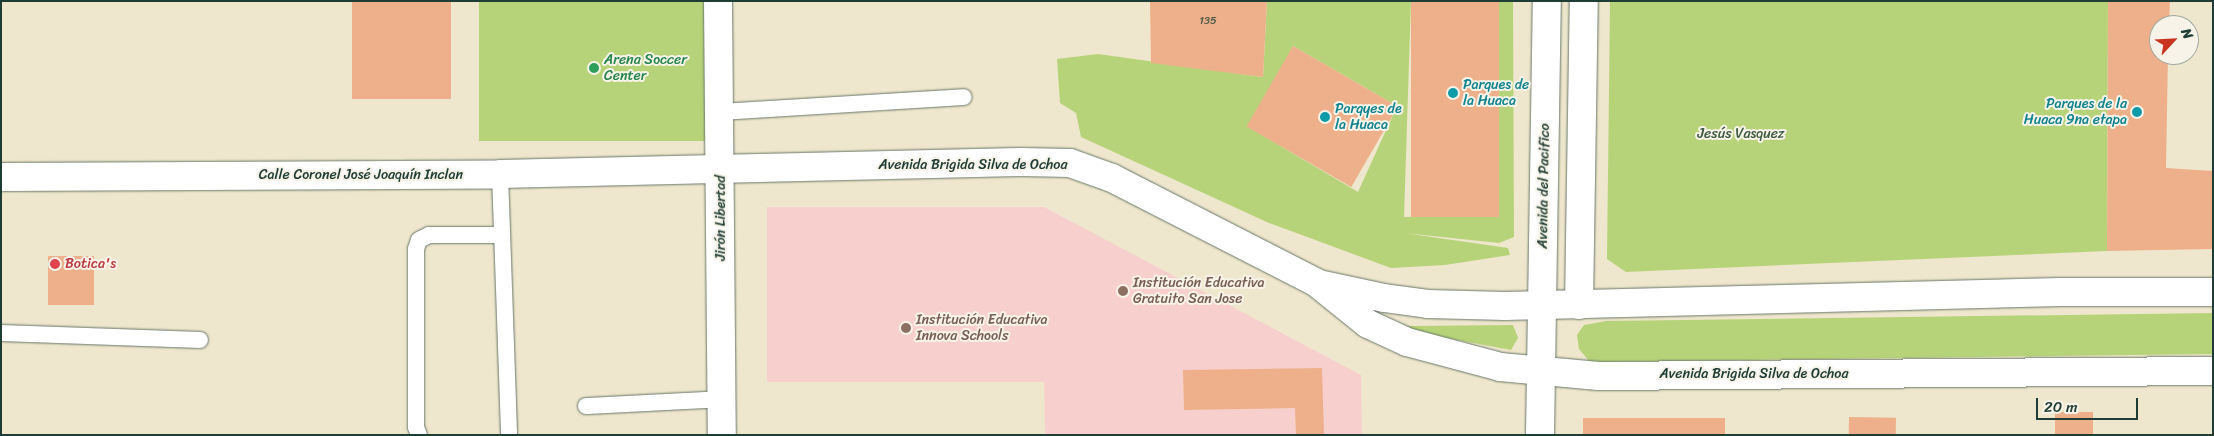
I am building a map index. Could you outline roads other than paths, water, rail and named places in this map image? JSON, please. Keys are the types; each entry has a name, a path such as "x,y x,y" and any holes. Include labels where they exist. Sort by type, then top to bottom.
{"street":[{"name":"Jirón Libertad","path":"718,1 722,435"},
{"name":"Avenida del Pacifico","path":"1540,435 1547,1"},
{"path":"1579,305 1584,1"},
{"name":"Avenida Brigida Silva de Ochoa","path":"721,169 1022,162 1070,163 1112,178 1317,283 1368,324 1407,342 1500,367 1541,372 1609,376 2213,371"},
{"name":"Calle Coronel José Joaquín Inclan","path":"1,176 500,174 721,169"},
{"name":"Avenida Brigida Silva de Ochoa","path":"1317,283 1384,298 1428,304 1542,307 2060,292 2213,292"}],"lane":[{"path":"720,112 964,97"},
{"path":"500,174 508,435"},
{"path":"419,435 416,427 416,249 419,240 429,235 502,235"},
{"path":"1,333 200,340"},
{"path":"586,406 722,399"}],"place":[{"name":"Arena Soccer Center","path":"594,68"},
{"name":"Parques de la Huaca","path":"1453,93"},
{"name":"Parques de la Huaca 9na etapa","path":"2137,112"},
{"name":"Parqyes de la Huaca","path":"1325,117"},
{"name":"Botica's","path":"55,264"},
{"name":"Institución Educativa Gratuito San Jose","path":"1123,291"},
{"name":"Institución Educativa Innova Schools","path":"906,328"}],"park label":[{"name":"Jesús Vasquez","path":"1741,134"}]}
